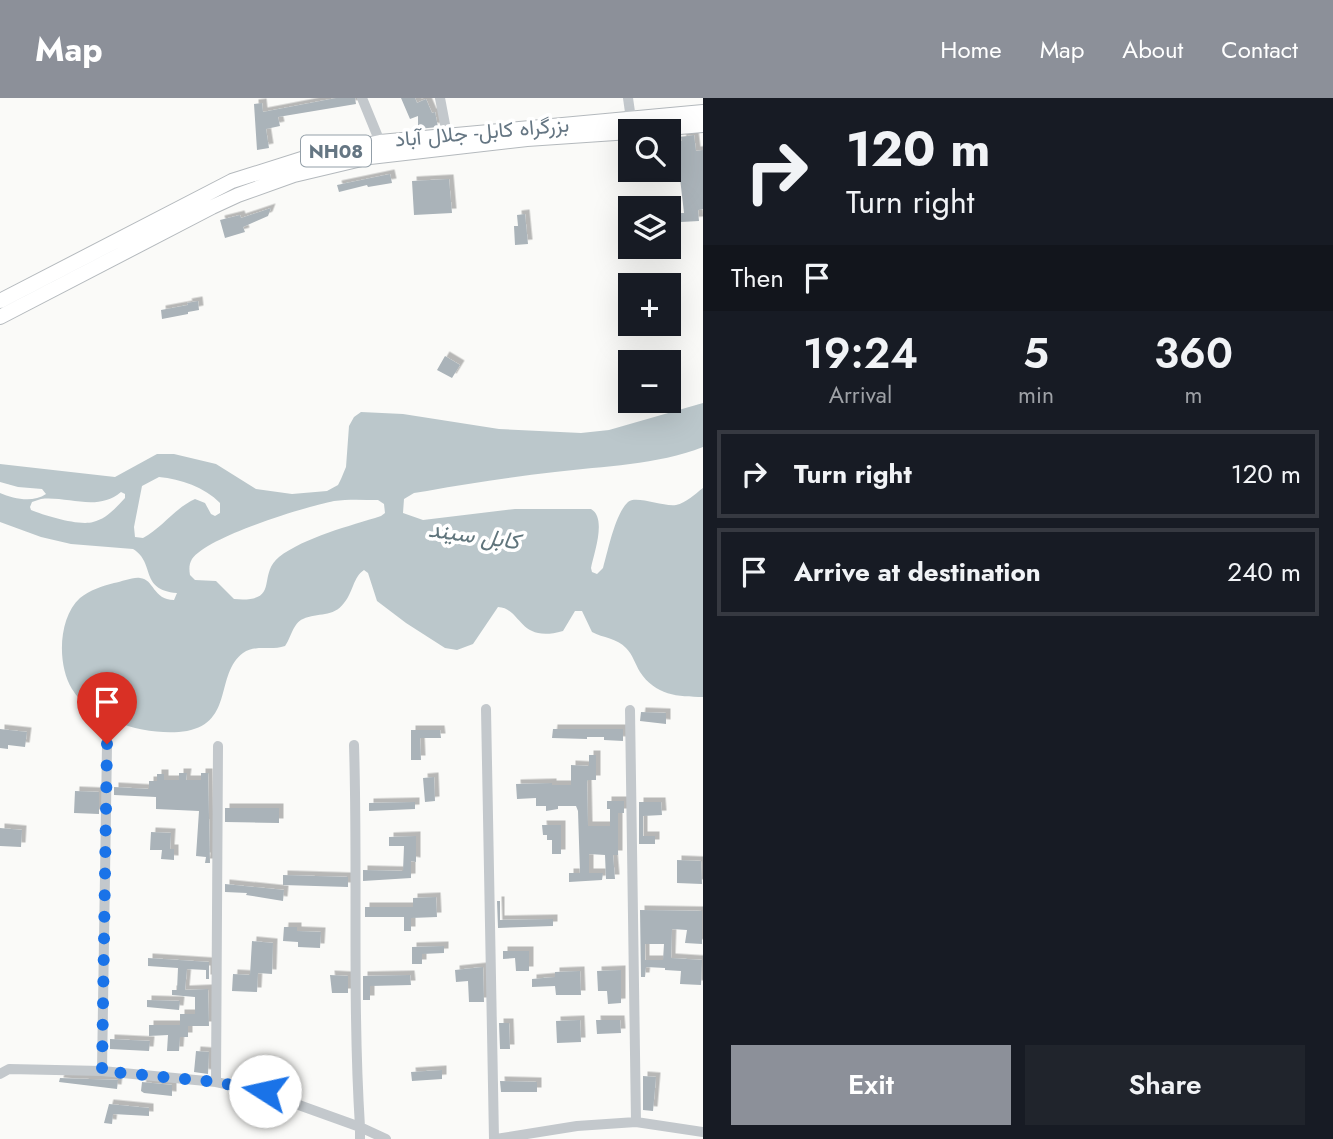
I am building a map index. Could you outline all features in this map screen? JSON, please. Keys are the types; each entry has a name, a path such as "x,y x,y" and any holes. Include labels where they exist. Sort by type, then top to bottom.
{"highway":[{"name":"بزرگراه کابل- جلال آباد","path":"670,119 703,112"},
{"name":"بزرگراه کابل- جلال آباد","path":"681,126 703,125"},
{"name":"بزرگراه کابل- جلال آباد","path":"0,301 235,188 305,158 380,142 447,135 618,128"},
{"name":"بزرگراه کابل- جلال آباد","path":"0,317 164,230 235,188 370,157 618,129"}],"street":[{"path":"362,98 380,142"},
{"path":"440,98 447,135"},
{"path":"628,98 631,119"},
{"path":"486,709 495,1139 577,1126 636,1122 703,1132"},
{"path":"630,710 636,1122"},
{"path":"102,1071 107,744"},
{"path":"354,745 355,1052 360,1139"},
{"path":"216,1082 218,746"},
{"path":"0,1074 9,1069 102,1071 216,1082 281,1096 386,1139"}],"water":[{"name":"کابل سيند","path":"703,403 703,447 649,461 507,478 414,493 404,499 403,513 423,520 515,509 591,509 596,514 599,528 591,568 592,572 597,574 603,568 616,524 628,502 637,500 676,505 703,488 703,697 676,695 653,686 622,645 592,632 582,611 575,611 563,631 548,634 529,629 512,613 498,607 473,644 457,650 445,648 377,601 368,573 364,570 340,608 300,621 285,646 253,649 243,653 234,662 229,673 218,708 212,718 202,726 173,732 140,729 124,725 93,710 81,701 72,689 62,655 67,617 80,598 105,585 130,579 145,579 167,599 174,600 177,593 157,587 144,561 133,549 71,544 41,537 0,522 0,493 23,499 46,494 42,489 0,482 0,464 115,477 157,454 174,454 216,464 256,489 292,494 327,491 338,485 346,467 349,426 361,412 403,414 499,429 581,433 609,430 668,413 681,413 681,409","holes":["159,477 199,488 220,503 220,513 215,516 211,514 205,503 195,499 181,507 150,534 143,538 135,537 134,527 142,486","121,492 125,494 122,502 106,516 87,523 62,520 31,510 30,507 32,502 41,499 93,502 112,498","378,500 384,504 385,513 381,516 315,538 279,557 272,564 266,587 258,597 234,599 216,581 195,580 190,575 192,559 202,550 236,532 334,501"]}],"building":[{"path":"336,98 355,98 356,104 278,117 280,126 266,129 269,148 257,150 254,104 262,103 263,112"},
{"path":"401,98 415,98 417,103 426,99 432,113 435,112 438,127 418,129 418,116 410,119"},
{"path":"694,135 696,151 703,150 703,209 698,210 699,221 681,222 681,213 684,213 680,182 681,137"},
{"path":"390,174 392,183 367,185 339,192 337,185"},
{"path":"449,179 452,213 414,215 412,181"},
{"path":"271,208 268,216 243,227 245,232 225,238 220,220 240,215 241,218"},
{"path":"525,214 528,244 515,245 514,226 518,226 517,215"},
{"path":"198,301 199,310 162,319 161,310"},
{"path":"445,356 460,365 452,378 437,370"},
{"path":"641,712 666,713 666,724 640,721"},
{"path":"0,729 27,732 25,747 8,745 8,749 0,748"},
{"path":"553,729 623,729 623,741 604,740 604,737 552,738"},
{"path":"411,730 440,730 441,738 420,738 421,760 411,760"},
{"path":"589,755 596,755 596,780 587,780 588,826 610,826 607,801 624,801 624,813 618,813 618,855 613,855 615,879 606,879 605,855 589,854 589,873 603,873 602,880 569,882 569,873 580,873 576,806 558,806 558,809 546,811 546,806 536,806 536,798 517,799 516,784 571,785 571,765 589,766"},
{"path":"179,773 187,773 186,780 201,780 201,773 208,773 210,863 205,863 206,857 196,856 199,811 156,809 156,797 114,795 114,787 149,789 149,781 157,781 157,774 164,774 164,780 179,780"},
{"path":"434,777 435,801 425,802 423,778"},
{"path":"75,791 99,792 99,814 74,813"},
{"path":"415,802 415,809 369,811 369,803"},
{"path":"639,802 661,802 662,815 643,816 643,836 655,836 655,844 639,844"},
{"path":"225,808 279,808 279,823 225,822"},
{"path":"542,825 561,825 561,854 552,854 552,840 547,840 547,835 543,835"},
{"path":"0,828 22,830 21,847 0,846"},
{"path":"151,832 171,833 170,849 174,849 174,860 161,859 162,850 150,850"},
{"path":"416,836 416,862 411,861 411,878 363,881 363,870 403,871 404,846 389,846 389,837"},
{"path":"677,860 701,861 702,884 677,883"},
{"path":"283,875 348,877 348,887 283,885"},
{"path":"225,884 284,890 283,901 246,895 247,893 225,892"},
{"path":"436,897 437,917 411,918 411,931 404,931 404,917 365,917 365,907 413,907 413,898"},
{"path":"497,901 500,901 500,920 553,919 553,926 498,928"},
{"path":"640,910 702,911 702,944 685,943 687,930 672,929 671,958 702,960 701,985 680,984 681,971 665,968 646,967 645,977 641,977","holes":["645,944 664,944 663,960 645,960"]},
{"path":"284,927 297,927 297,931 321,932 320,948 298,947 298,942 283,941"},
{"path":"252,941 273,943 272,974 258,973 257,992 232,991 233,974 250,975"},
{"path":"444,946 444,953 422,954 422,964 412,964 412,947"},
{"path":"503,951 529,951 529,971 516,971 515,958 503,959"},
{"path":"148,958 209,962 209,979 206,979 206,970 187,969 185,990 208,989 209,1026 188,1026 188,1037 180,1037 179,1051 167,1051 168,1035 149,1036 149,1025 180,1025 180,1014 195,1014 195,997 172,995 172,990 177,990 178,968 148,966"},
{"path":"483,967 484,1002 469,1002 468,981 456,982 455,970"},
{"path":"621,970 621,1003 608,1004 607,991 598,991 597,971"},
{"path":"580,971 581,995 556,995 555,986 532,987 532,979 555,977 555,972"},
{"path":"330,975 348,976 348,993 332,993"},
{"path":"410,975 411,985 370,986 370,1000 363,1000 363,976"},
{"path":"147,1000 180,1001 179,1010 147,1007"},
{"path":"580,1020 581,1042 557,1043 556,1021"},
{"path":"596,1020 620,1020 621,1033 597,1034"},
{"path":"499,1023 509,1023 510,1049 500,1049"},
{"path":"110,1039 150,1041 149,1051 110,1049"},
{"path":"196,1051 209,1052 208,1074 194,1072"},
{"path":"442,1070 442,1079 412,1081 411,1072"},
{"path":"643,1076 656,1077 653,1111 643,1110"},
{"path":"60,1078 118,1080 117,1089 59,1082"},
{"path":"500,1081 537,1082 537,1092 501,1092"},
{"path":"142,1082 172,1085 172,1096 144,1093 141,1091"},
{"path":"109,1104 149,1108 149,1116 113,1114 112,1124 104,1123"}],"route":[{"path":"107,744 102,1071 216,1082 265,1091"}]}
